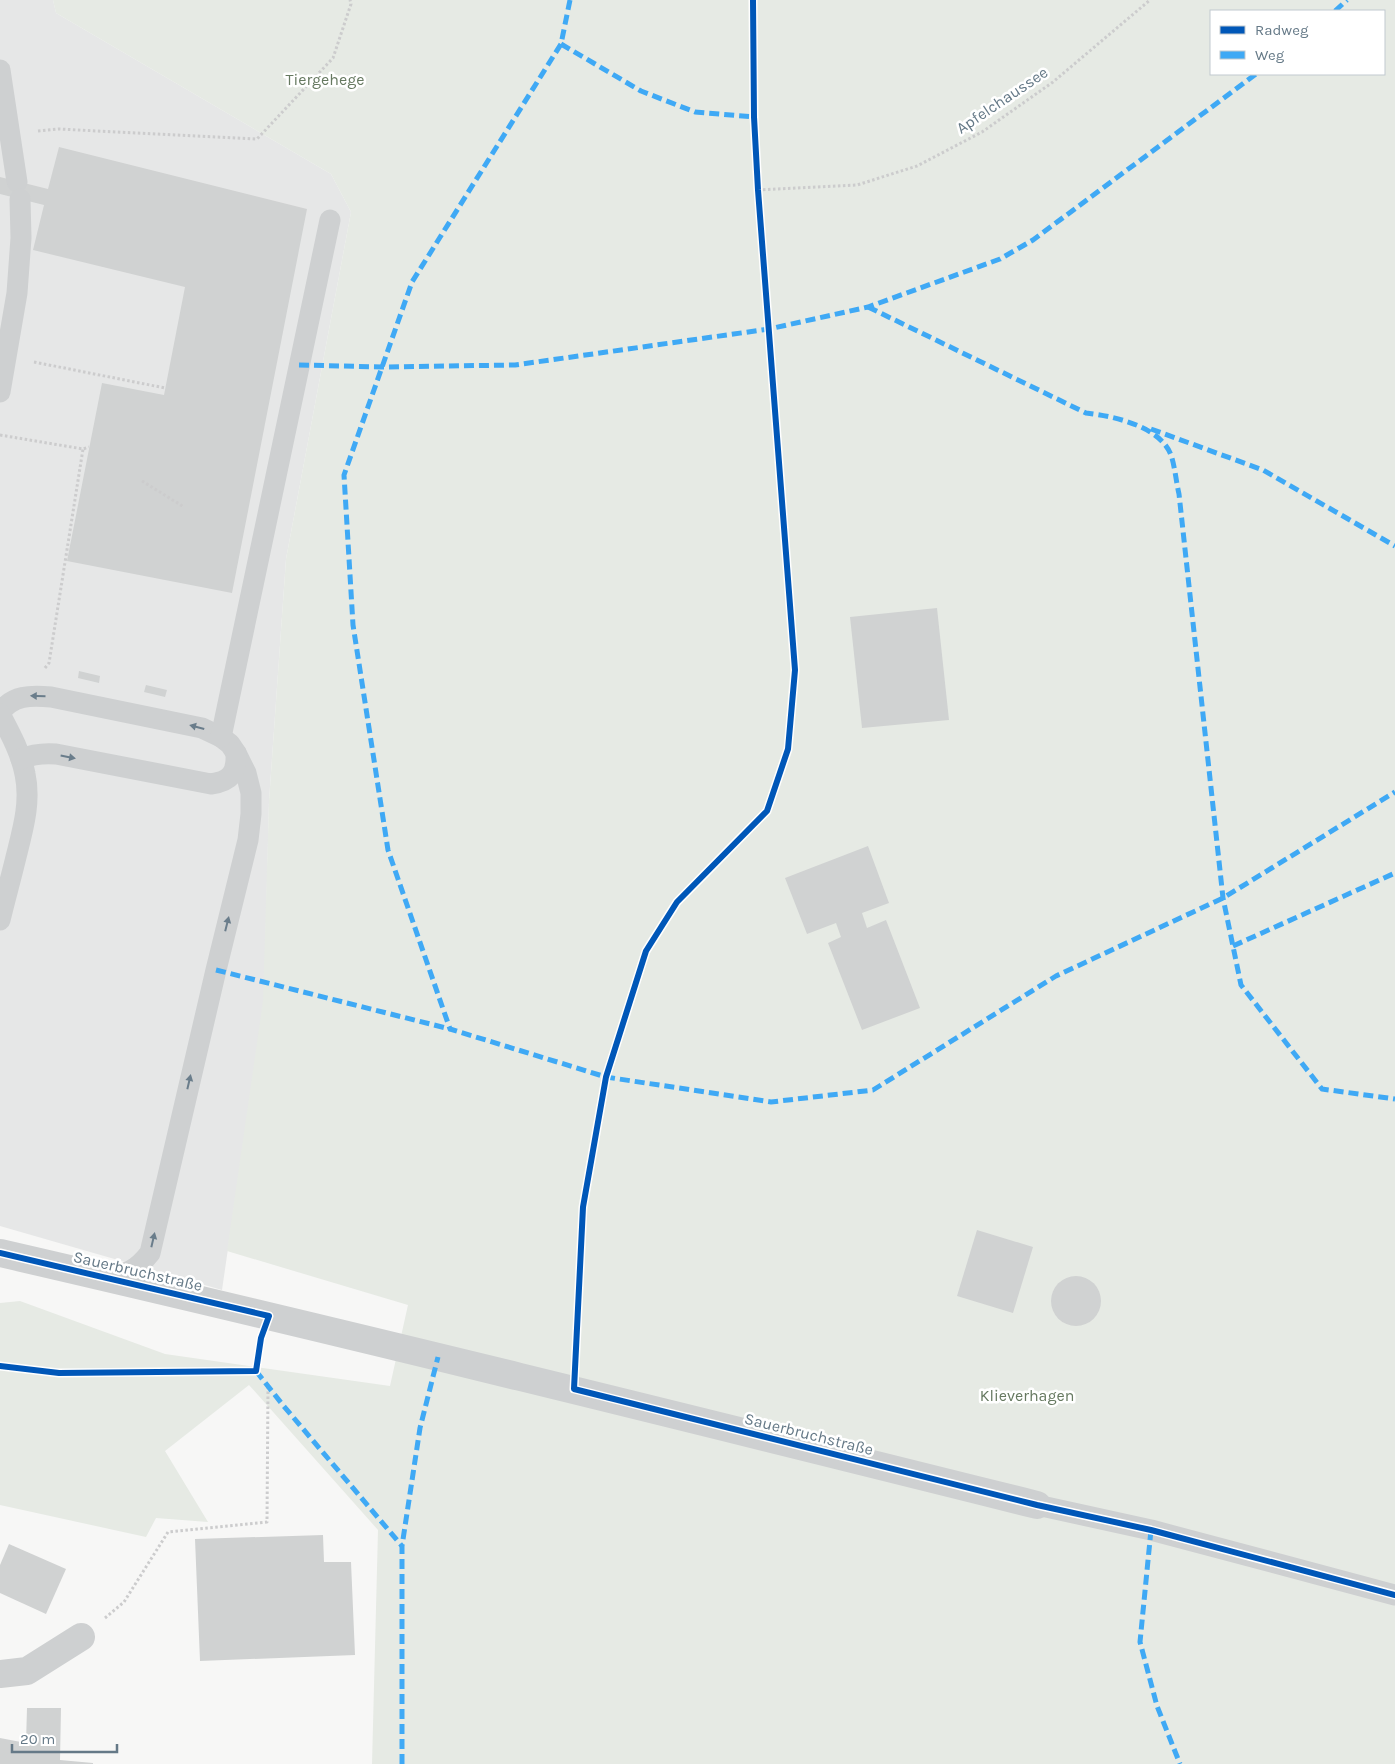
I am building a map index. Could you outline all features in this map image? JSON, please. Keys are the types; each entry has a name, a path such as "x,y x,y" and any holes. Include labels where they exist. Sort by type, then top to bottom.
{"street":[{"name":"Sauerbruchstraße","path":"0,1253 593,1394 1037,1505"},
{"path":"0,1674 27,1671 81,1637"}],"lane":[{"path":"0,70 18,190 21,238 17,293 0,392"},
{"path":"221,737 330,220"},
{"path":"0,920 27,815 28,794 26,775 21,759 0,713 4,706 20,698 35,696 51,697 202,728 221,737 230,744 246,773 251,793 248,840 150,1253 142,1264 132,1271 105,1278"},
{"path":"21,759 42,753 56,754 211,784 223,782 233,774 236,766 236,753"},
{"path":"1037,1505 1151,1530 1395,1595"}],"path":[{"path":"10,134 58,129 257,139 333,58 351,4 350,0"},
{"path":"6,356 165,388"},
{"path":"0,435 83,449 89,447"},
{"path":"20,698 49,663 83,449"},
{"path":"142,481 184,507"},
{"path":"0,1366 59,1373 256,1371 262,1338 269,1316"},
{"path":"81,1637 124,1602 168,1532 267,1522 268,1387"}],"shaded area":[{"path":"0,0 53,0 56,13 331,174 351,212 286,559 269,801 264,1001 222,1290 0,1226"}],"green space":[{"path":"53,0 1395,0 1395,1764 372,1764 378,1530 249,1385 165,1451 208,1522 156,1518 146,1537 0,1505 0,1303 20,1301 165,1354 390,1386 408,1305 227,1251 263,1001 269,801 286,559 351,212 331,174 56,13"}],"building":[{"path":"59,147 307,209 232,593 67,561 102,383 164,395 185,287 33,250 44,205 0,194 0,177 48,189"},
{"path":"937,608 949,720 862,728 850,617"},
{"path":"79,671 100,676 99,683 78,678"},
{"path":"146,685 167,690 165,697 144,692"},
{"path":"868,846 889,903 862,913 867,928 886,920 920,1008 862,1030 828,943 841,937 836,923 807,934 785,878"},
{"path":"977,1230 1033,1247 1013,1313 957,1296"},
{"path":"1071,1276 1081,1276 1094,1283 1101,1296 1101,1306 1094,1319 1081,1326 1071,1326 1062,1322 1055,1315 1051,1306 1051,1296 1055,1287 1062,1280"},
{"path":"323,1535 324,1562 351,1562 355,1655 200,1661 195,1539"},
{"path":"9,1544 66,1569 46,1614 0,1593 0,1565"},
{"path":"27,1708 61,1708 60,1760 93,1764 0,1764 0,1738 26,1743"}],"marked path":[{"path":"570,0 561,44 412,282 344,475 353,625 388,850 450,1029 606,1077 771,1102 873,1090 1056,976 1223,898 1395,792"},
{"path":"1336,10 1347,0"},
{"path":"561,44 641,91 695,112 754,117"},
{"path":"299,365 382,367 515,365 769,329 868,307 1000,259 1033,240 1255,75"},
{"path":"868,307 1086,413 1134,424 1157,437 1165,445 1171,455 1179,494 1223,898 1241,985 1322,1089 1395,1099"},
{"path":"1151,429 1263,470 1395,546"},
{"path":"1233,946 1395,873"},
{"path":"216,970 450,1029"},
{"path":"402,1764 402,1546 420,1428 438,1357"},
{"path":"256,1371 402,1546"},
{"path":"1151,1530 1140,1642 1157,1706 1180,1764"}],"cycle path":[{"path":"753,0 754,117 758,190 795,670 788,749 767,811 677,902 646,951 606,1077 583,1207 574,1389 1037,1505 1151,1530 1395,1595"},
{"path":"0,1253 269,1316 261,1338 256,1371 59,1373 0,1366"}],"park label":[{"name":"Tiergehege","path":"325,79"},
{"name":"Klieverhagen","path":"1027,1395"}]}
